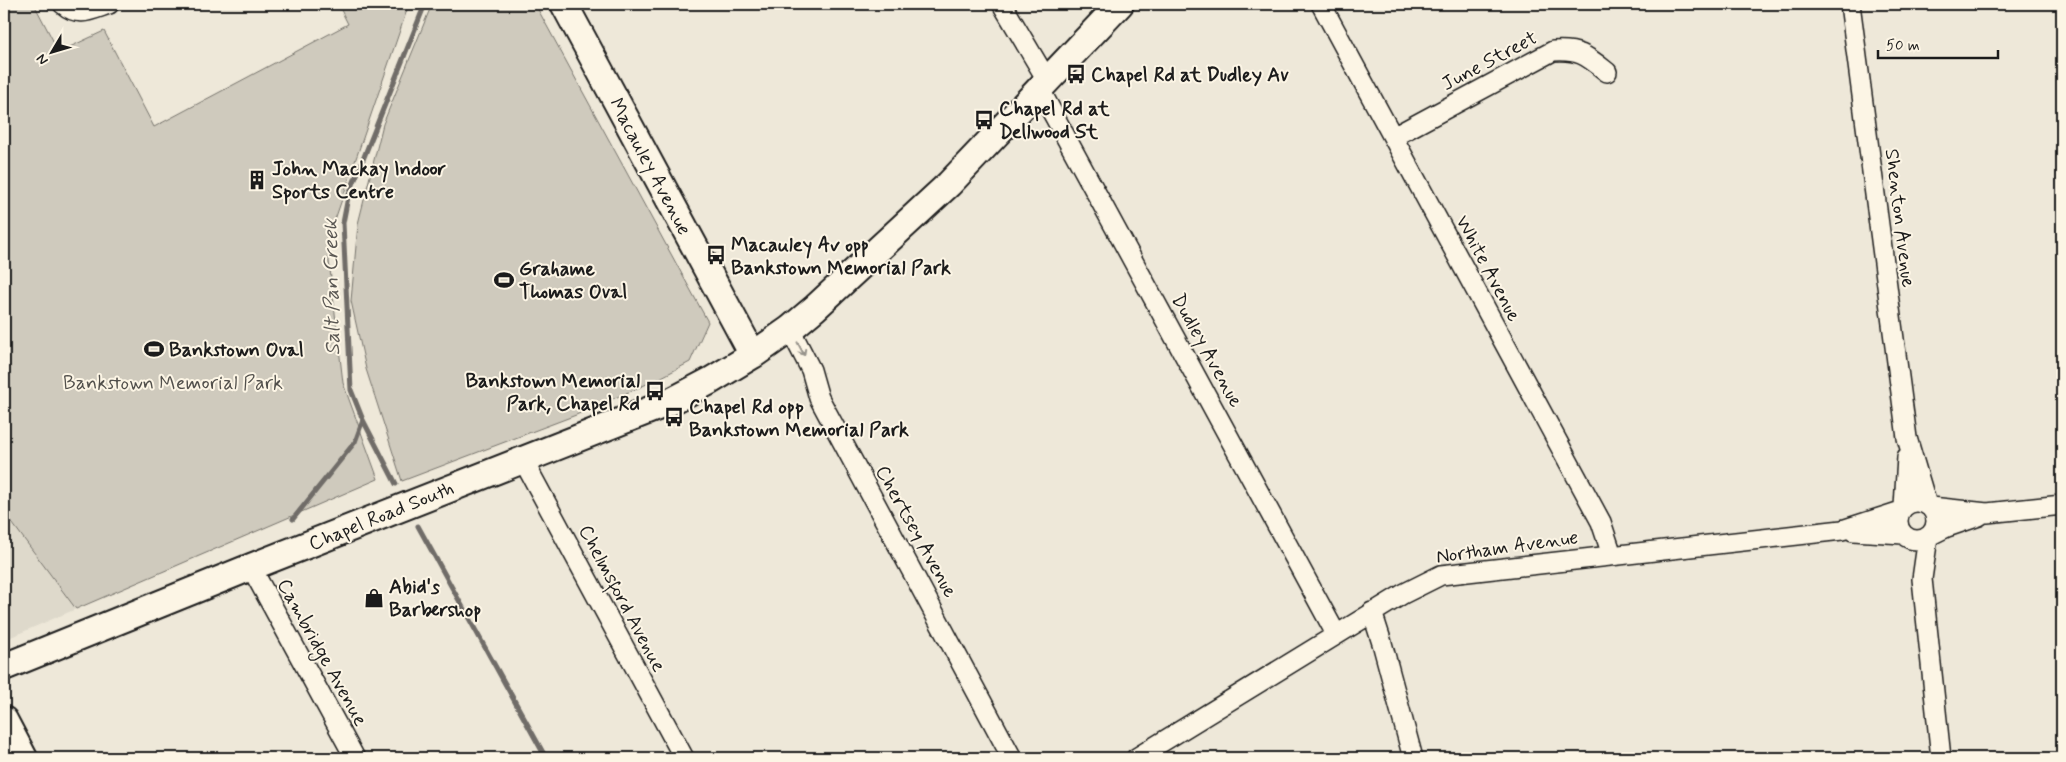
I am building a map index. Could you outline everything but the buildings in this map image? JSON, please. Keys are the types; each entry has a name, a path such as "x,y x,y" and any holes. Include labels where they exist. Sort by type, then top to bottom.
{"main road":[{"name":"Macauley Avenue","path":"564,4 753,355"},
{"name":"Chapel Road South","path":"4,667 686,394 753,355 790,329 837,289 933,199 1120,4"},
{"path":"4,720 24,758"}],"street":[{"path":"68,8 83,12 109,4"},
{"name":"Dudley Avenue","path":"1002,4 1336,634"},
{"name":"White Avenue","path":"1321,4 1601,522 1612,555"},
{"name":"Shenton Avenue","path":"1850,4 1907,438 1906,494 1902,509"},
{"name":"June Street","path":"1393,137 1553,51 1569,50 1586,56 1607,72"},
{"name":"Chertsey Avenue","path":"790,329 811,370 819,398 1012,756"},
{"name":"Shenton Avenue","path":"1907,438 1929,506"},
{"name":"Chelmsford Avenue","path":"523,460 684,758"},
{"path":"1941,758 1922,580 1898,525 1902,509 1913,502 1929,506 1987,513 2062,505"},
{"path":"1922,580 1930,536 1936,524 1934,512 1929,506"},
{"name":"Northam Avenue","path":"1842,530 1902,509"},
{"path":"1904,535 1914,540 1930,536 1947,527 1987,513"},
{"name":"Northam Avenue","path":"1136,758 1372,612 1422,583 1441,576 1842,530 1904,535"},
{"name":"Cambridge Avenue","path":"251,567 355,758"},
{"path":"1372,612 1413,758"}],"shaded area":[{"path":"4,512 76,609 4,640"}],"green space":[{"name":"Bankstown Memorial Park","path":"4,4 34,4 59,52 104,31 154,127 348,24 338,4 409,4 327,243 343,383 378,479 76,609 4,512"},
{"name":"Bankstown Oval","path":"432,4 535,4 708,322 690,362 656,380 576,415 402,481 366,369 351,301 358,224 383,124"}],"waterway":[{"name":"Salt Pan Creek","path":"396,484 363,420 351,390 343,223 348,197 425,4"},
{"path":"293,519 355,442 363,420"},
{"path":"418,526 546,758"}],"place":[{"name":"Chapel Rd at Dudley Av","path":"1076,74"},
{"name":"Chapel Rd at Dellwood St","path":"984,120"},
{"name":"John Mackay Indoor Sports Centre","path":"257,180"},
{"name":"Macauley Av opp Bankstown Memorial Park","path":"716,255"},
{"name":"Grahame Thomas Oval","path":"504,280"},
{"name":"Bankstown Oval","path":"154,349"},
{"name":"Bankstown Memorial Park, Chapel Rd","path":"655,391"},
{"name":"Chapel Rd opp Bankstown Memorial Park","path":"674,417"},
{"name":"Abid's Barbershop","path":"374,598"}]}
